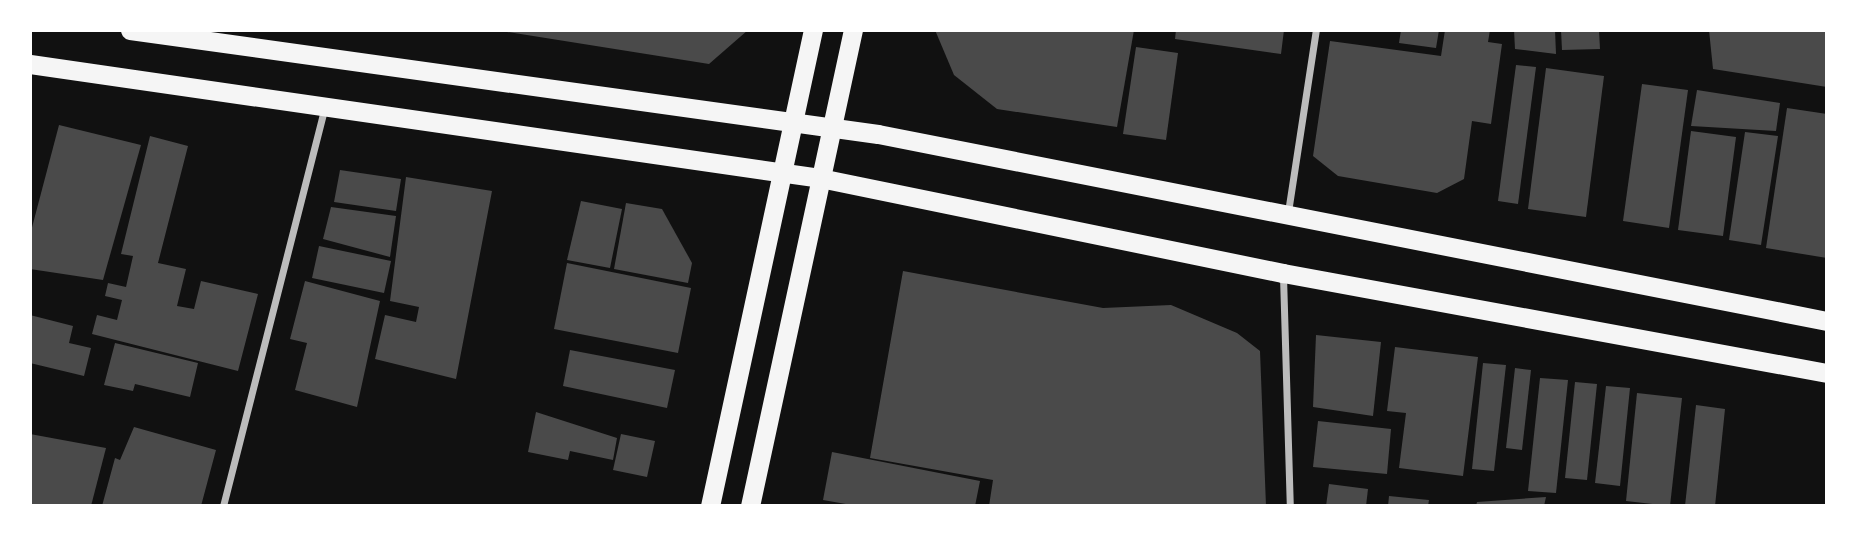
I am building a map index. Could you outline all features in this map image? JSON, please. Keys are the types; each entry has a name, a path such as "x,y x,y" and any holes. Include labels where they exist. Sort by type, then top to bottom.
{"highway":[{"path":"130,30 794,121 1827,321"},
{"path":"710,506 778,176 794,121 813,30"},
{"path":"750,506 853,30"},
{"path":"30,64 326,102 778,176 820,178 1283,273 1827,373"}],"street":[{"path":"1288,216 1316,30"},
{"path":"223,506 326,102"},
{"path":"1283,273 1290,506"}],"building":[{"path":"495,30 748,30 709,64"},
{"path":"935,30 1134,30 1117,127 997,109 954,75"},
{"path":"1176,30 1284,30 1281,54 1175,39"},
{"path":"1401,30 1439,30 1436,48 1399,43"},
{"path":"1445,30 1490,30 1488,42 1502,44 1491,124 1472,121 1464,179 1437,193 1338,176 1313,156 1330,41 1441,56"},
{"path":"1514,30 1555,30 1556,54 1515,49"},
{"path":"1561,30 1599,30 1600,49 1562,50"},
{"path":"1709,30 1827,30 1827,87 1713,69"},
{"path":"1136,47 1178,53 1166,140 1123,134"},
{"path":"1516,65 1536,67 1518,204 1498,201"},
{"path":"1546,68 1604,76 1586,217 1528,209"},
{"path":"1642,84 1688,90 1669,228 1623,221"},
{"path":"1697,90 1780,103 1776,131 1691,126"},
{"path":"1787,108 1827,114 1827,258 1766,248"},
{"path":"59,125 141,145 103,280 30,269 30,235"},
{"path":"1691,131 1736,137 1723,236 1678,230"},
{"path":"1745,132 1778,136 1761,245 1729,240"},
{"path":"150,136 188,146 158,263 186,269 177,306 194,309 201,281 258,294 238,371 92,334 97,315 117,320 122,300 105,296 108,283 126,287 133,256 121,254"},
{"path":"340,170 401,179 396,211 334,202"},
{"path":"406,177 492,191 456,379 375,359 385,315 416,322 419,307 390,301"},
{"path":"581,201 622,209 610,268 567,260"},
{"path":"626,203 662,209 692,263 688,283 614,269"},
{"path":"331,207 396,216 390,257 323,239"},
{"path":"319,246 391,261 384,293 312,278"},
{"path":"567,263 691,288 678,353 554,329"},
{"path":"903,271 1103,308 1171,305 1237,333 1260,351 1266,506 989,506 993,480 870,458"},
{"path":"305,281 380,301 357,407 295,390 307,343 290,339"},
{"path":"30,315 73,326 69,343 91,348 84,376 30,363"},
{"path":"1316,335 1381,342 1373,416 1313,407"},
{"path":"115,343 198,363 190,397 135,384 133,391 104,385"},
{"path":"1395,347 1478,357 1463,476 1399,468 1406,413 1387,411"},
{"path":"570,350 675,370 667,408 563,386"},
{"path":"1483,363 1506,365 1494,471 1472,469"},
{"path":"1515,368 1531,370 1522,450 1506,448"},
{"path":"1540,378 1568,380 1556,493 1528,491"},
{"path":"1575,382 1597,384 1587,480 1565,478"},
{"path":"1606,386 1630,388 1620,486 1595,483"},
{"path":"1637,393 1682,398 1670,506 1626,501"},
{"path":"1696,405 1725,409 1715,506 1685,506"},
{"path":"536,412 617,438 613,460 570,451 568,460 528,452"},
{"path":"1318,421 1391,429 1387,474 1313,467"},
{"path":"134,427 216,450 201,506 102,506 115,458 120,460"},
{"path":"30,434 106,448 91,506 30,506"},
{"path":"621,434 655,441 647,477 613,470"},
{"path":"832,452 980,481 975,506 857,506 823,500"},
{"path":"1329,484 1368,489 1366,506 1326,506"},
{"path":"1389,496 1429,500 1428,506 1388,506"},
{"path":"1546,497 1544,506 1476,506 1477,502"}]}
